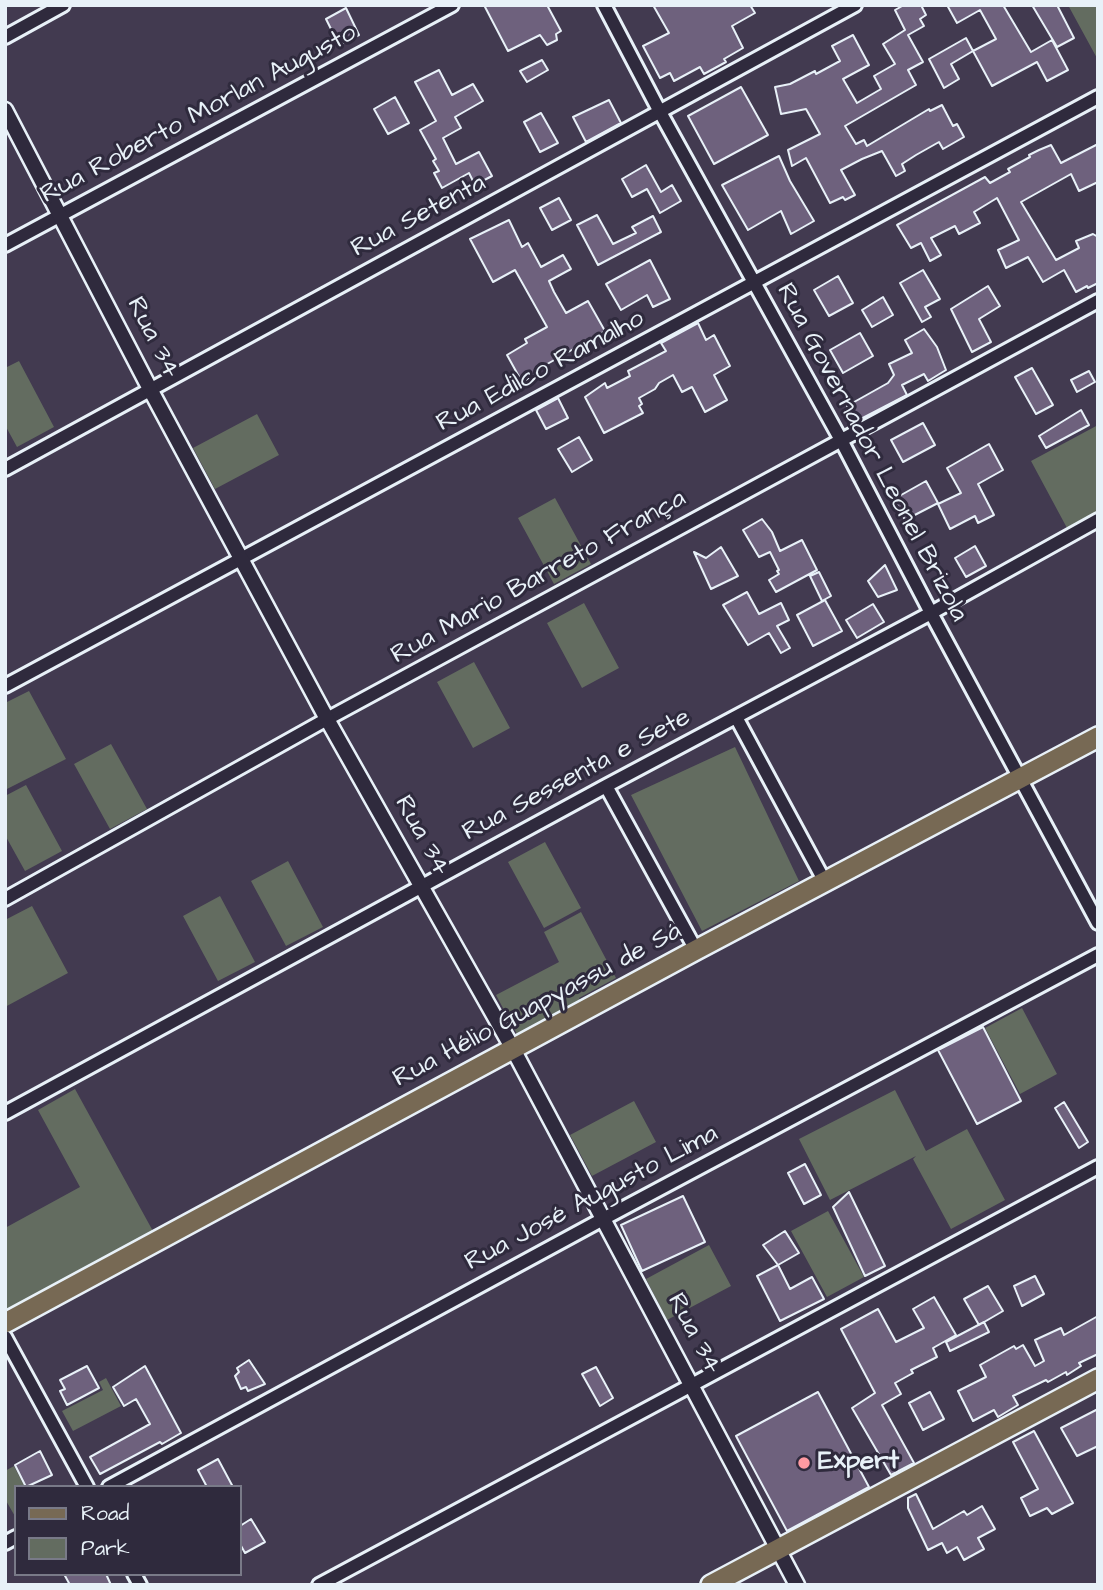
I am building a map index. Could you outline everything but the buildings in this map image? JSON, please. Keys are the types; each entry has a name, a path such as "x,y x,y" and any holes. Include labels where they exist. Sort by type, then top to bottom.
{"main road":[{"name":"Rua Hélio Guapyassu de Sá","path":"5,1323 696,950 1098,737"},
{"path":"711,1585 1098,1379"}],"street":[{"path":"5,37 63,5"},
{"name":"Rua Roberto Morlan Augusto","path":"5,245 452,5"},
{"name":"Rua Governador Leonel Brizola","path":"604,5 841,440 1098,923"},
{"name":"Rua Setenta","path":"5,469 855,5"},
{"name":"Rua Edilco Ramalho","path":"5,686 1098,97"},
{"name":"Rua 34","path":"5,110 327,719 513,1049 797,1585"},
{"name":"Rua Mario Barreto França","path":"5,899 327,719 1098,301"},
{"name":"Rua Sessenta e Sete","path":"5,1113 606,786 931,613 1098,520"},
{"path":"736,717 825,882"},
{"path":"606,786 696,950"},
{"name":"Rua José Augusto Lima","path":"113,1485 1098,955"},
{"path":"319,1585 691,1383 1098,1167"},
{"path":"5,1336 86,1485"}],"green space":[{"path":"1068,5 1098,5 1098,60"},
{"path":"19,361 54,427 17,447 5,425 5,368"},
{"path":"257,414 279,455 215,489 193,448"},
{"path":"1098,425 1098,511 1067,528 1031,461"},
{"path":"555,498 591,564 554,584 518,518"},
{"path":"584,603 619,668 582,688 547,623"},
{"path":"474,662 510,728 473,748 437,682"},
{"path":"29,691 66,759 5,790 5,703"},
{"path":"111,744 147,809 110,829 74,764"},
{"path":"735,747 799,881 702,931 631,795"},
{"path":"26,785 62,851 25,871 5,835 5,796"},
{"path":"545,842 581,908 544,928 508,862"},
{"path":"288,861 323,927 286,946 251,881"},
{"path":"220,896 255,962 218,981 183,916"},
{"path":"32,906 68,973 5,1007 5,920"},
{"path":"581,912 616,978 579,998 581,1002 518,1036 496,995 559,962 544,932"},
{"path":"1022,1008 1057,1074 1020,1094 985,1028"},
{"path":"75,1089 154,1233 9,1312 5,1305 5,1228 80,1187 38,1110"},
{"path":"895,1090 926,1151 967,1129 1005,1200 951,1229 913,1159 916,1156 830,1200 799,1139"},
{"path":"634,1101 656,1142 592,1176 570,1135"},
{"path":"828,1211 864,1277 827,1297 791,1231"},
{"path":"709,1245 731,1286 667,1320 646,1279"},
{"path":"106,1378 121,1406 73,1431 62,1411 103,1390 99,1382"},
{"path":"14,1466 24,1485 14,1485 14,1515 5,1499 5,1471"}],"place":[{"name":"Expert","path":"804,1463"}]}
